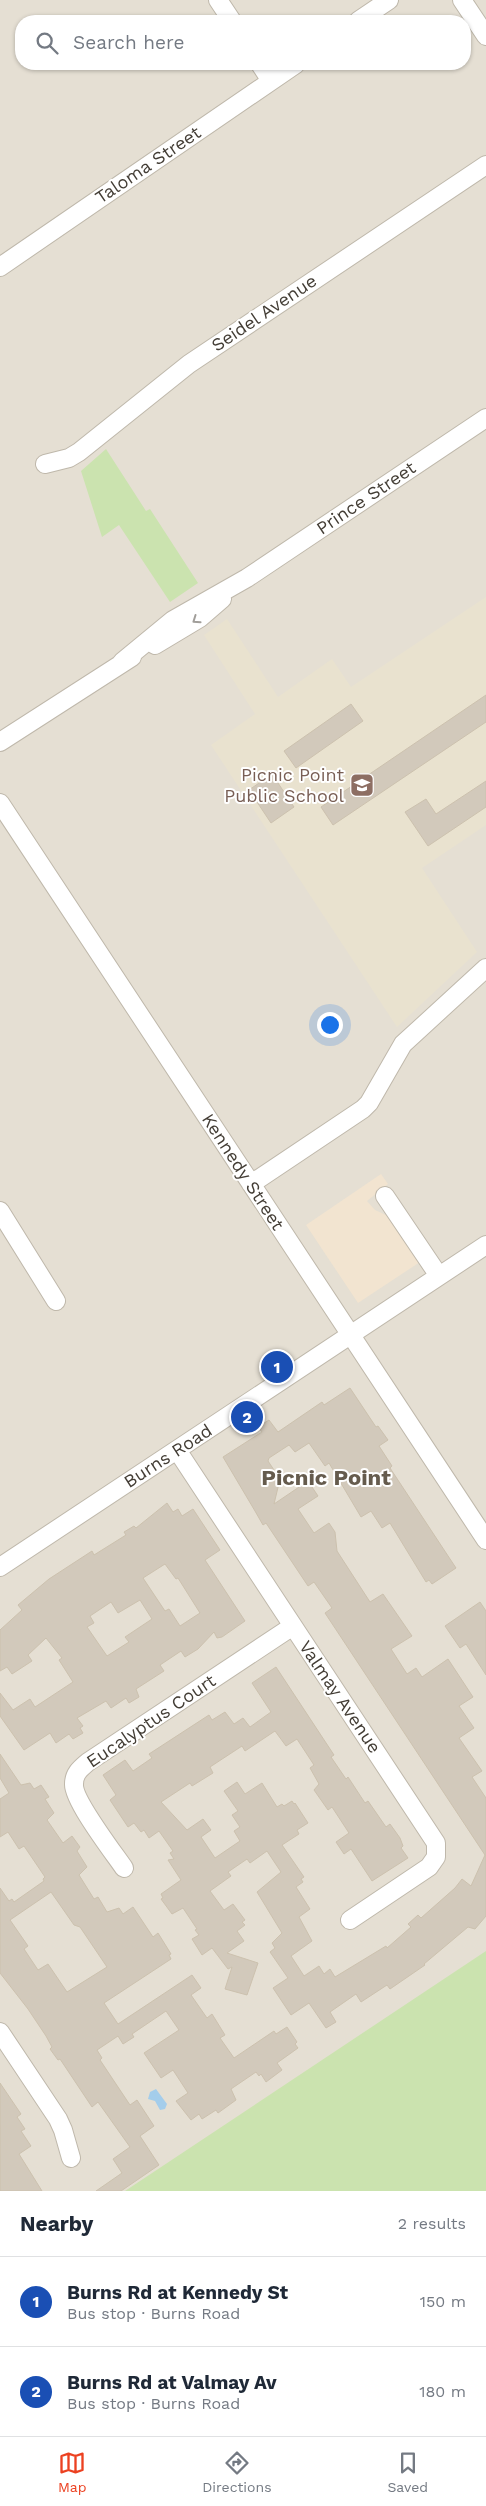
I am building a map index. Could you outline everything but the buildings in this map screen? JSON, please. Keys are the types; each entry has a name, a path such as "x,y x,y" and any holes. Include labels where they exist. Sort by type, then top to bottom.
{"street":[{"path":"218,0 228,15"},
{"path":"367,15 389,0"},
{"path":"462,0 486,36"},
{"path":"264,70 271,81"},
{"name":"Taloma Street","path":"0,267 287,70"},
{"name":"Seidel Avenue","path":"46,464 69,458 79,452 204,353 486,165"},
{"name":"Prince Street","path":"0,742 122,662 200,618 247,578 486,418"},
{"name":"Kennedy Street","path":"0,803 486,1540"},
{"path":"251,1184 363,1109 369,1103 403,1044 486,968"},
{"path":"385,1196 439,1276"},
{"path":"0,1211 56,1301"},
{"name":"Burns Road","path":"0,1567 486,1246"},
{"name":"Valmay Avenue","path":"177,1450 432,1835 438,1850 434,1862 429,1867 350,1920"},
{"name":"Eucalyptus Court","path":"124,1868 77,1797 74,1782 76,1774 88,1762 293,1626"},
{"path":"0,2032 58,2119 71,2158"}],"shaded area":[{"path":"0,0 486,0 486,2016 194,2191 0,2191"},
{"name":"Picnic Point Public School","path":"486,597 486,825 422,868 477,952 397,1027 211,745 255,714 204,635 227,619 278,697 332,659 351,687"},
{"path":"381,1174 388,1184 367,1201 375,1210 392,1218 420,1262 358,1303 306,1225"}],"green space":[{"path":"106,449 146,511 150,509 198,583 170,602 119,525 102,537 81,471"},
{"path":"486,1951 486,2191 125,2191"}],"water":[{"path":"156,2089 167,2104 165,2109 160,2110 155,2101 148,2099 150,2092"}],"place":[{"name":"Picnic Point Public School","path":"362,785"},
{"name":"Burns Rd at Kennedy St","path":"277,1367"},
{"name":"Burns Rd at Valmay Av","path":"247,1417"}],"district":[{"name":"Picnic Point","path":"326,1477"}]}
